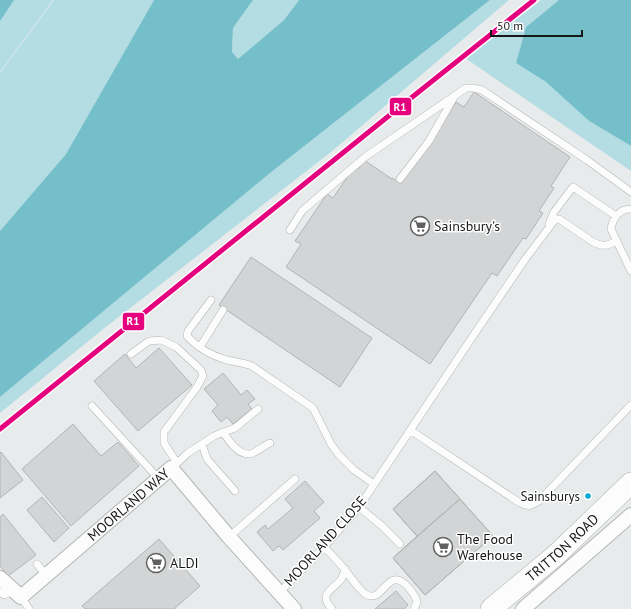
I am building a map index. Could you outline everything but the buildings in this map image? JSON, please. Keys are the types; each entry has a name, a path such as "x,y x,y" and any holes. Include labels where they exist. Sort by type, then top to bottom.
{"main road":[{"name":"TRITTON ROAD","path":"491,609 556,555 631,483"}],"street":[{"name":"MOORLAND WAY","path":"11,593 174,466 229,536 294,609"},
{"path":"523,609 539,604 631,515"},
{"path":"0,578 11,593"}],"lane":[{"path":"290,230 302,211 365,157 466,88 482,90 587,160 631,192"},
{"path":"400,179 429,141 455,96"},
{"path":"546,231 554,212 573,187 616,216"},
{"path":"631,208 620,212 616,216 611,229 631,271"},
{"path":"546,231 554,220 559,219 599,245 607,246 617,242"},
{"name":"MOORLAND CLOSE","path":"280,592 324,547 359,506 526,258 546,231"},
{"path":"211,300 188,331 187,336 193,342 213,355 228,360 243,362 252,366 313,408 333,447 339,455 354,470 374,484"},
{"path":"200,347 223,310"},
{"path":"131,354 149,341 161,340 176,347 201,370 203,376 200,382 164,432 164,443 174,466 188,453 214,436 235,428 258,409"},
{"path":"410,430 526,506 532,505 539,501 631,405"},
{"path":"92,406 159,479"},
{"path":"223,432 232,445 242,453 251,454 270,443"},
{"path":"202,444 207,459 235,491"},
{"path":"229,536 295,478"},
{"path":"359,506 400,544"},
{"path":"324,547 344,569 358,588 367,595 373,596 392,580 398,579 403,581 416,597 417,602 414,609"},
{"path":"332,609 327,604 327,592 342,577 344,569"},
{"path":"11,593 29,609"}],"shaded area":[{"path":"0,0 53,0 0,72"},
{"path":"54,0 154,0 66,154 0,231 0,73"},
{"path":"253,0 299,0 284,20 237,60 232,52 233,28"},
{"path":"490,0 509,0 331,152 102,330 0,413 0,397 270,173"},
{"path":"541,0 559,0 526,27 516,63 546,82 589,121 631,146 631,171 465,58"}],"water":[{"path":"0,0 14,0 0,21"},
{"path":"154,0 253,0 233,28 232,52 238,59 284,20 299,0 490,0 270,173 0,397 0,231 66,154"},
{"path":"559,0 631,0 631,146 589,121 546,82 516,63 526,27"}],"transit line":[{"name":"R1","path":"0,429 534,0"}],"place":[{"name":"Sainsbury's","path":"420,226"},
{"name":"Sainsburys","path":"588,496"},
{"name":"The Food Warehouse","path":"443,547"},
{"name":"ALDI","path":"156,563"}]}
